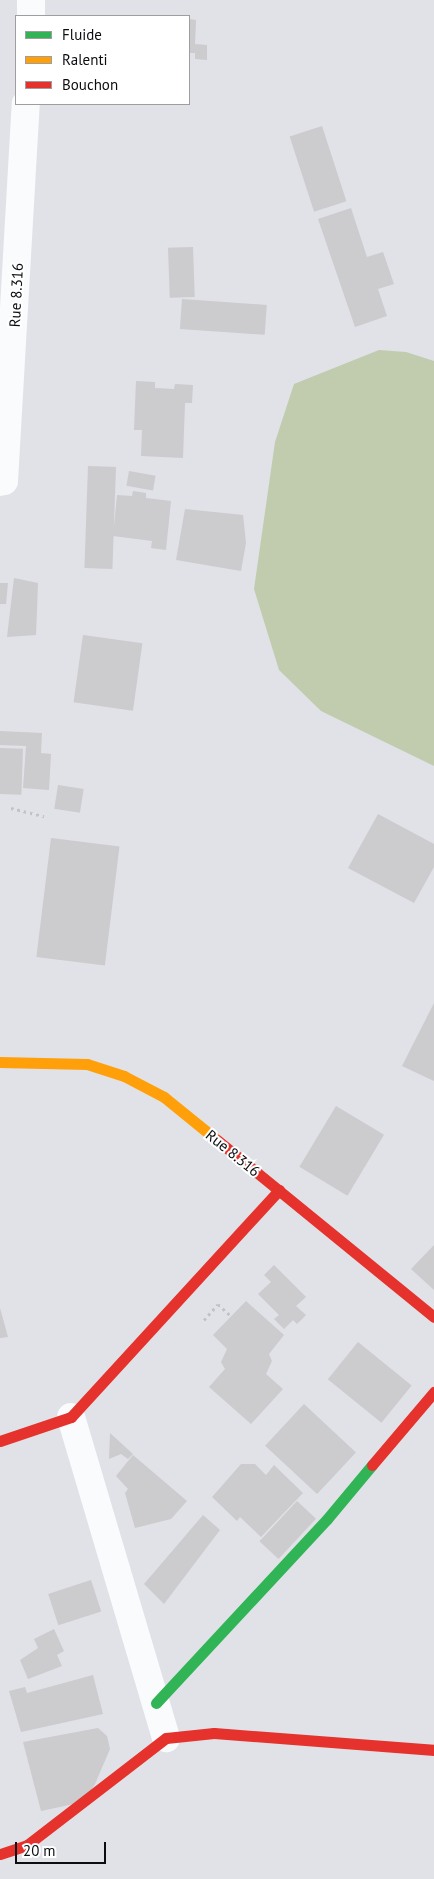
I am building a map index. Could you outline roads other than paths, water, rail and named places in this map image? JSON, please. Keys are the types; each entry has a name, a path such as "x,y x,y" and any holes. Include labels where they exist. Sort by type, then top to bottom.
{"street":[{"path":"30,15 31,0"},
{"name":"Rue 8.316","path":"0,482 4,481 26,105"},
{"name":"Rue 8.316","path":"0,1062 88,1064 124,1076 164,1097 434,1317"},
{"path":"0,1441 71,1417 279,1190"},
{"path":"156,1703 327,1519 434,1392"},
{"path":"71,1417 166,1738"},
{"path":"0,1854 27,1846 166,1738 214,1733 434,1750"}]}
